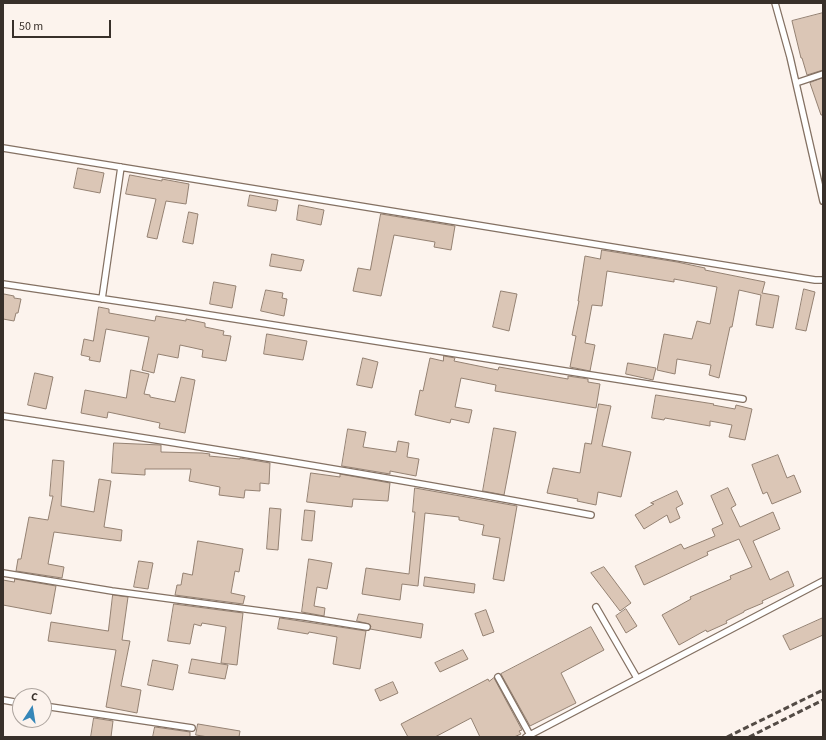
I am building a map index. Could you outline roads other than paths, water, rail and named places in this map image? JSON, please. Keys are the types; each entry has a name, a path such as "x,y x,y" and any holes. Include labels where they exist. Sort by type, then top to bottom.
{"lane":[{"path":"775,3 796,83 823,201"},
{"path":"796,83 823,74"},
{"path":"3,148 815,280 823,280"},
{"path":"102,299 121,167"},
{"path":"3,284 743,399"},
{"path":"3,416 251,455 515,500 591,515"},
{"path":"3,573 112,591 305,617 367,627"},
{"path":"498,677 528,736 823,581"},
{"path":"596,607 637,678"},
{"path":"52,707 192,728"}],"railway":[{"path":"727,737 823,690"},
{"path":"749,737 823,700"}]}
